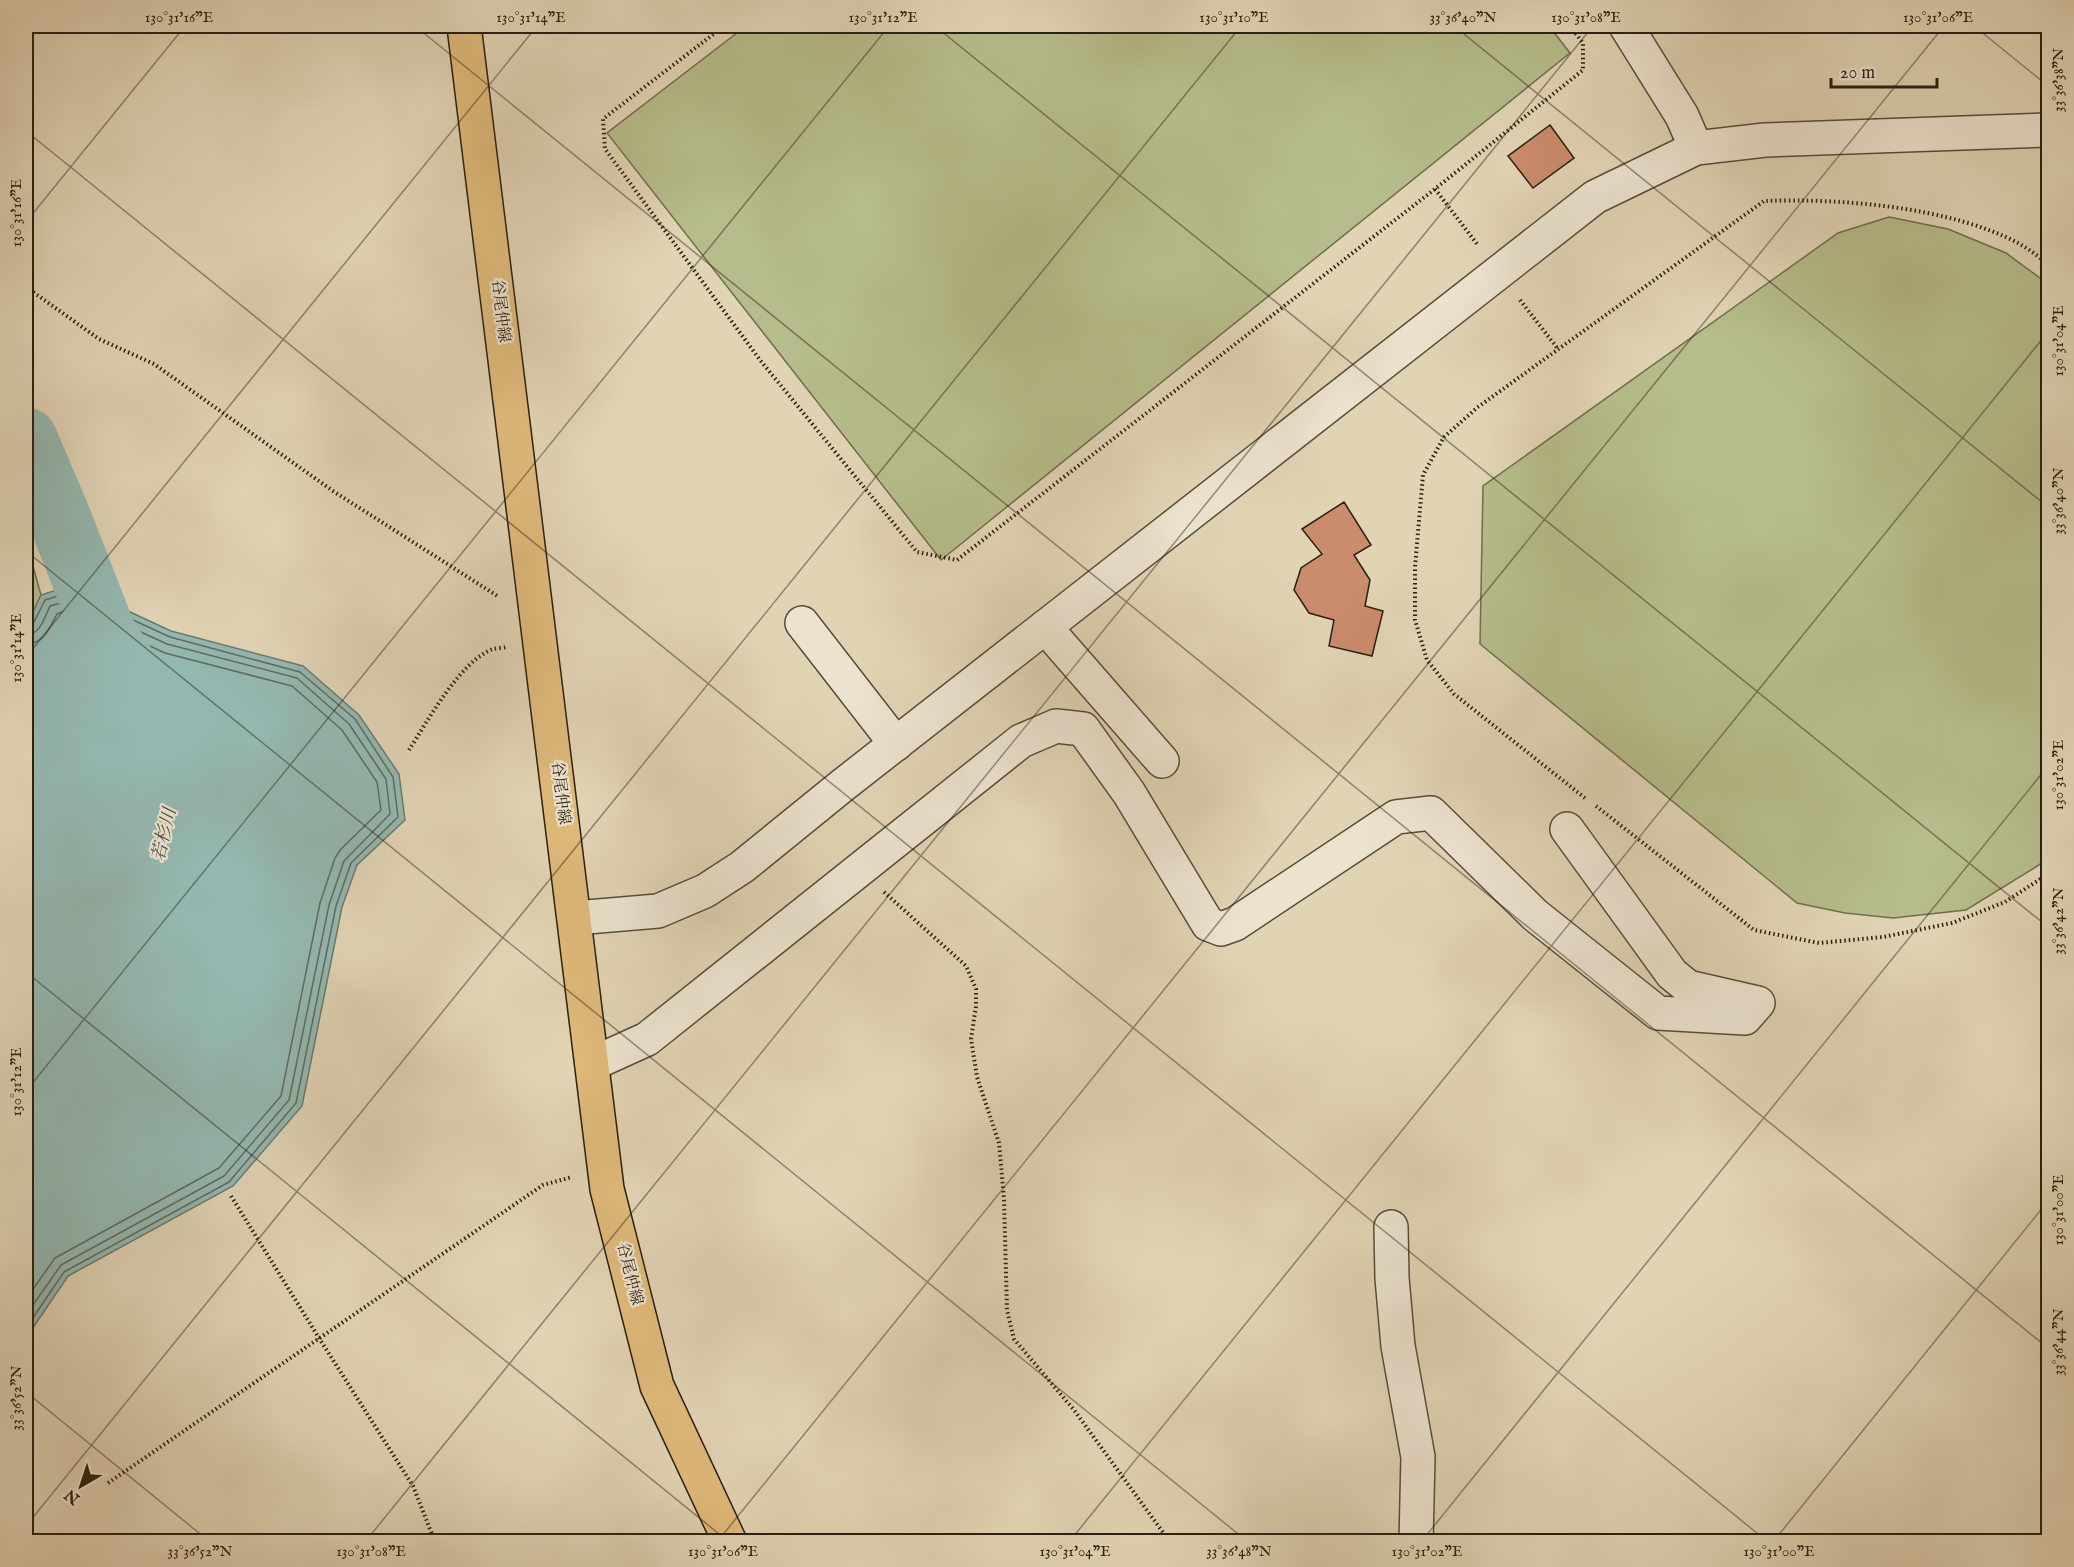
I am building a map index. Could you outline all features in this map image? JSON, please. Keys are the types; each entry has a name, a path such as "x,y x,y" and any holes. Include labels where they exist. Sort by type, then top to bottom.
{"main road":[{"name":"谷尾仲線","path":"464,26 608,1190 657,1386 730,1542"}],"street":[{"path":"1626,26 1682,116 1696,148"},
{"path":"575,918 658,911 705,891 742,867 1594,197 1696,148 1765,140 2049,130"},
{"path":"802,623 896,744"},
{"path":"1045,627 1162,761"},
{"path":"592,1064 647,1038 1021,741 1056,726 1083,729 1129,793 1208,924 1221,929 1234,924 1396,817 1431,813 1535,915 1658,1013 1746,1018 1758,1003 1688,987 1672,974 1567,829"},
{"path":"1391,1227 1392,1278 1398,1346 1418,1457 1416,1542"}],"path":[{"path":"724,26 603,119 606,149 760,360 917,552 957,560 1435,189 1583,70 1583,43 1570,26"},
{"path":"2049,264 2019,244 1982,227 1907,209 1801,200 1764,201 1478,407 1443,437 1423,475 1415,567 1416,620 1427,660 1454,694 1754,930 1819,943 1883,937 1952,923 2005,902 2049,874"},
{"path":"26,287 99,339 153,364 333,490 492,594 504,599 535,597"},
{"path":"409,750 444,696 470,664 493,649 541,643"},
{"path":"860,870 966,966 976,989 976,1006 970,1039 977,1077 999,1143 1004,1199 1007,1310 1014,1339 1074,1410 1170,1542"},
{"path":"108,1483 543,1185 605,1168"},
{"path":"231,1196 413,1486 435,1542"}],"green space":[{"path":"746,26 1549,26 1570,53 941,560 607,133"},
{"path":"1889,217 1948,229 2006,253 2048,284 2048,856 2039,865 1966,910 1893,918 1845,913 1797,903 1480,644 1483,486 1838,233"},
{"path":"26,541 41,595 26,627"}],"water":[{"path":"72,585 171,631 303,666 359,715 399,774 405,820 357,865 342,907 302,1106 233,1186 68,1276 26,1338 26,627 41,595"}],"building":[{"path":"1550,125 1574,158 1533,188 1508,156"},
{"path":"1344,502 1371,545 1354,555 1370,580 1365,606 1383,611 1372,656 1329,646 1334,620 1309,613 1294,590 1301,568 1322,554 1302,529"}],"waterway":[{"name":"若杉川","path":"26,439 104,632 128,670"}]}
